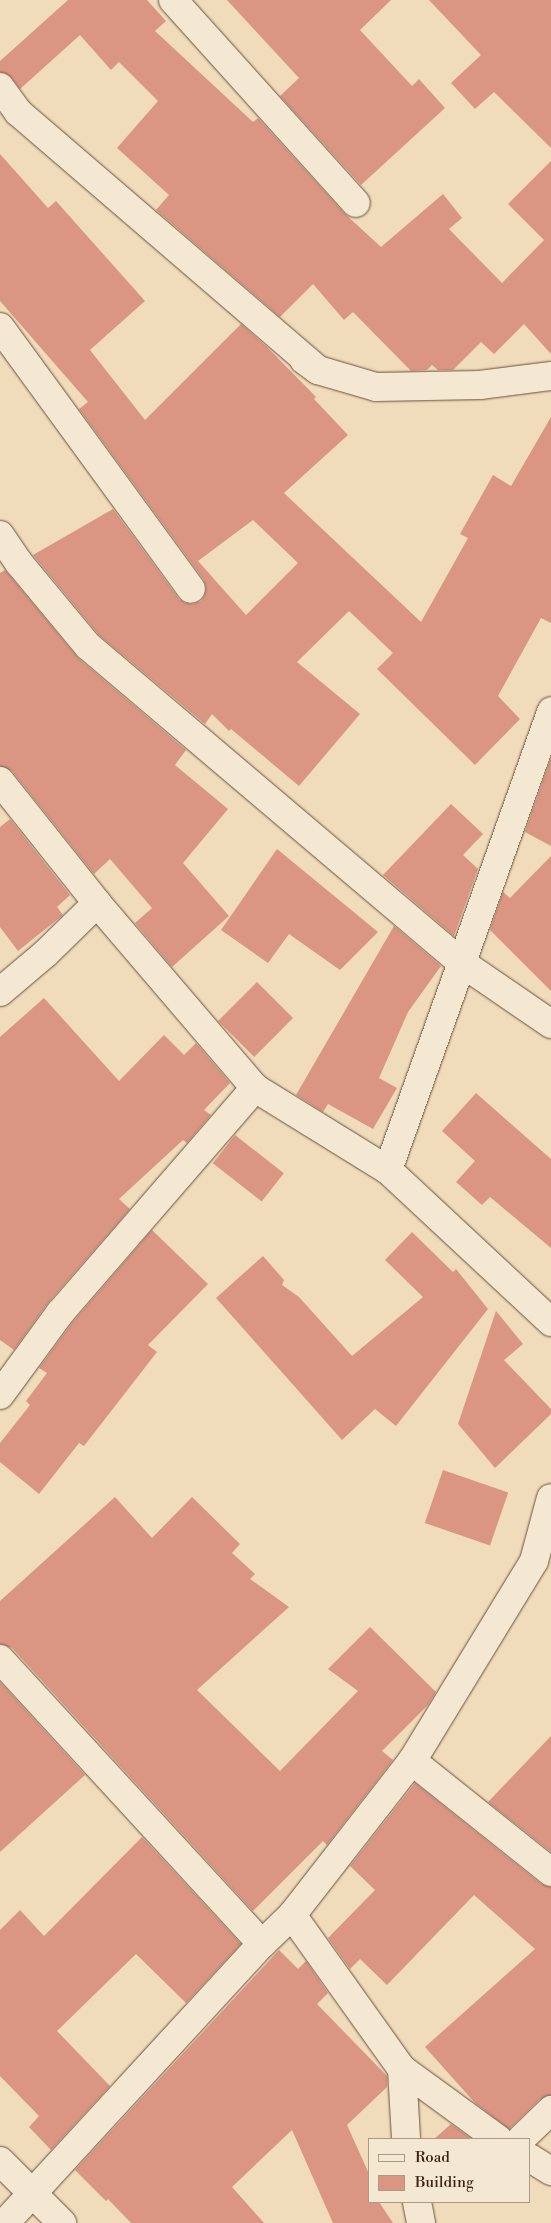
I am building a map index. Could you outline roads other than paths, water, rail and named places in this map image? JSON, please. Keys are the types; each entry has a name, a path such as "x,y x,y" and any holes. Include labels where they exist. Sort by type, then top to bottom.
{"street":[{"path":"173,0 356,203"},
{"path":"0,87 18,112 318,370"},
{"path":"240,318 318,370 376,387 480,385 551,376"},
{"path":"0,327 190,589"},
{"path":"0,535 19,563 88,646 462,963 551,1024"},
{"path":"388,1170 551,711"},
{"path":"0,781 97,904 255,1088 388,1170 551,1322"},
{"path":"0,992 97,904"},
{"path":"0,1395 60,1313 255,1088"},
{"path":"4,2223 262,1944 292,1915 412,1761 542,1566 551,1498"},
{"path":"0,1659 262,1944"},
{"path":"412,1761 551,1872"},
{"path":"292,1915 402,2069 497,2138"},
{"path":"402,2069 406,2138"},
{"path":"522,2138 551,2110"},
{"path":"531,2159 551,2171"},
{"path":"0,2160 62,2223"},
{"path":"417,2203 421,2223"}]}
